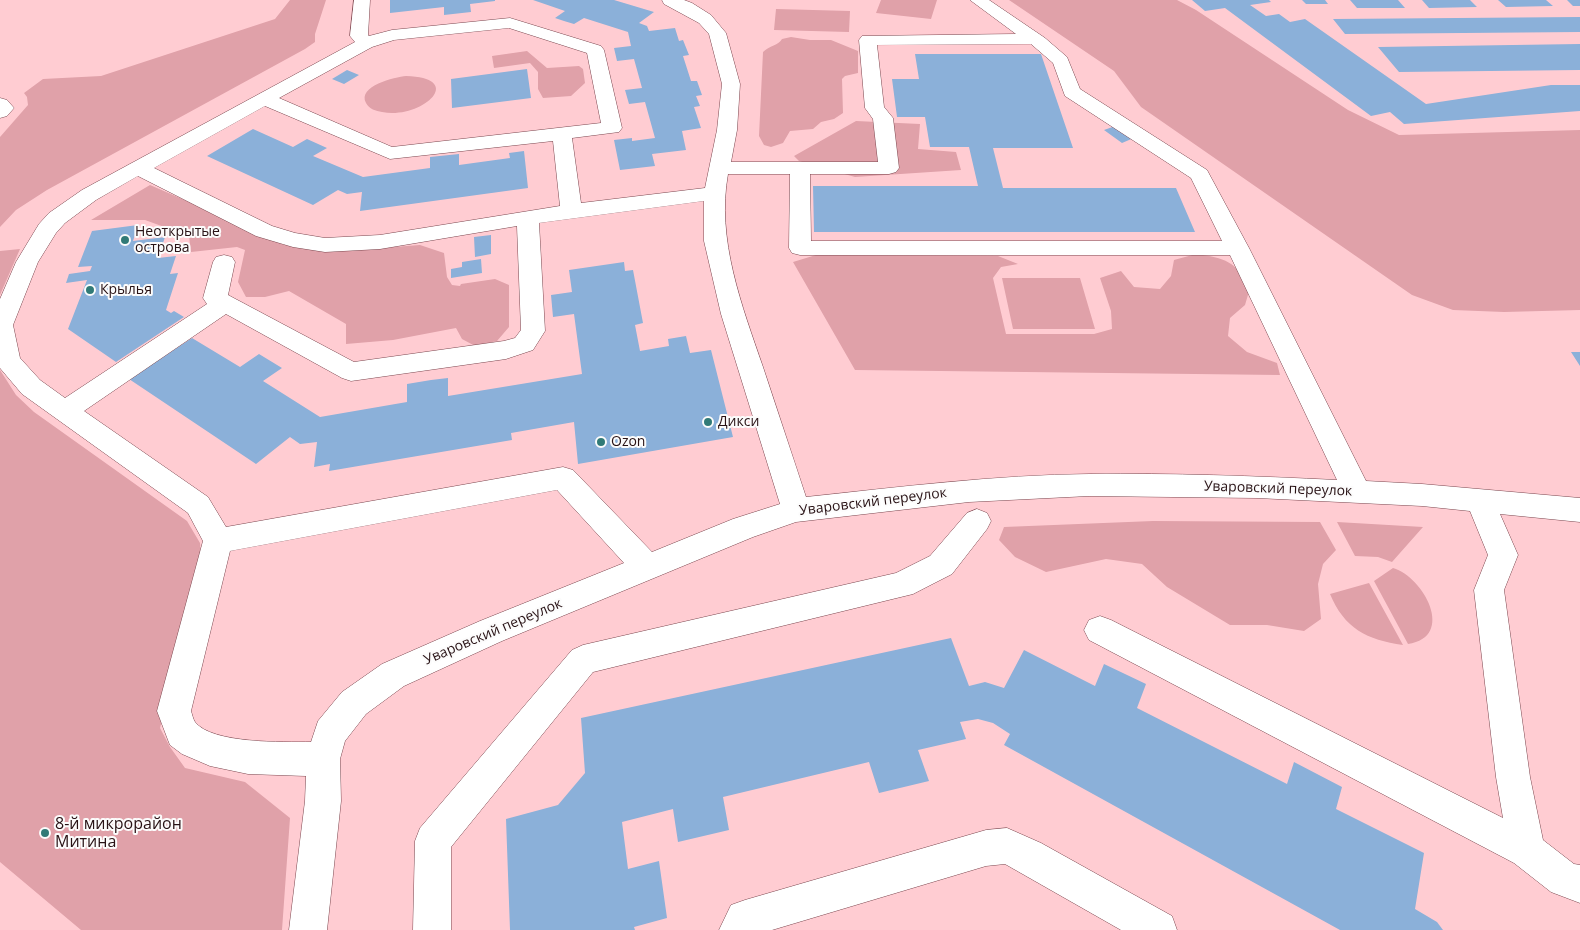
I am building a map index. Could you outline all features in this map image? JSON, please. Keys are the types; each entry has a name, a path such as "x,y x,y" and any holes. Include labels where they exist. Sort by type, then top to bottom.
{"street":[{"path":"362,0 359,36 366,43"},
{"path":"670,0 705,19 718,33 731,84 727,130 714,193 715,241 733,314 796,510"},
{"path":"978,0 1034,39 1061,61 1072,92 1200,174 1357,492"},
{"path":"264,99 390,153 612,128 595,50 510,22 392,35 366,43 138,168 71,207 46,229 27,262 2,325 8,361 31,387 198,505 218,541 174,712 181,732 198,745 244,758 323,759"},
{"path":"719,168 889,168 884,118 876,108 868,40 1034,39"},
{"path":"0,104 4,108 0,112"},
{"path":"562,134 571,211"},
{"path":"138,168 264,231 293,240 325,245 380,242 571,211 714,193"},
{"path":"800,168 800,248 1238,248"},
{"path":"224,262 215,298 351,372 506,350 524,344 534,331 528,218"},
{"path":"66,410 225,303"},
{"path":"218,541 563,478 647,567"},
{"name":"Уваровский переулок","path":"308,930 323,801 323,759 330,733 354,703 393,675 491,631 743,528 796,510 969,491 1090,485 1257,486 1480,501 1580,510"},
{"path":"1480,501 1503,555 1489,590 1513,777 1527,850"},
{"path":"432,930 433,841 583,660 902,585 941,565 977,521"},
{"path":"1100,630 1527,850 1575,888"},
{"path":"738,930 745,919 986,848 1007,846 1158,930"}],"shaded area":[{"path":"290,0 326,0 315,34 315,42 47,190 16,210 0,227 0,137 28,105 27,97 24,93 43,79 101,76 275,19"},
{"path":"881,0 937,0 931,19 876,13"},
{"path":"1009,0 1177,0 1196,10 1348,110 1399,135 1580,130 1580,310 1504,312 1453,310 1412,295 1141,107 1114,71"},
{"path":"776,9 850,11 849,32 774,30"},
{"path":"791,37 810,40 831,40 858,51 858,73 845,76 842,79 843,113 834,119 821,122 813,129 790,131 783,143 771,147 764,145 759,136 763,52 779,43 782,39"},
{"path":"527,51 547,68 579,66 583,69 585,83 571,96 543,98 538,89 538,72 530,63 494,68 492,56"},
{"path":"406,76 424,78 434,84 436,90 432,98 423,105 397,113 377,111 367,105 365,97 372,87 386,80"},
{"path":"856,121 920,124 918,149 956,152 961,170 855,177 799,161 794,156"},
{"path":"150,185 284,245 380,248 420,245 444,253 447,277 452,285 460,286 461,284 495,279 509,285 509,327 497,341 475,346 462,339 456,328 393,340 346,344 346,324 289,291 265,297 246,297 238,282 245,250 237,247 191,252 189,236 145,220 91,220"},
{"path":"20,249 0,295 0,251"},
{"path":"1196,254 1215,257 1229,262 1245,279 1250,288 1245,305 1230,318 1228,336 1247,352 1277,363 1280,375 855,370 793,262 816,255 998,256 1018,264 1001,267 993,278 1006,334 1094,334 1112,329 1111,311 1100,278 1121,271 1134,287 1160,289 1171,276 1174,260"},
{"path":"1002,278 1080,278 1095,329 1013,329"},
{"path":"0,370 16,395 34,412 187,521 200,543 202,567 160,728 170,747 185,768 245,782 290,818 282,930 81,930 0,862"},
{"path":"1153,521 1320,522 1336,550 1323,564 1318,584 1321,619 1304,631 1267,625 1230,625 1167,587 1142,564 1106,559 1046,572 1015,557 999,540 1004,527"},
{"path":"1337,522 1423,527 1392,562 1378,557 1355,556"},
{"path":"1393,568 1405,574 1424,594 1433,619 1430,630 1422,639 1408,644 1374,581"},
{"path":"1369,583 1403,645 1378,640 1358,630 1342,616 1330,594"}],"building":[{"path":"390,0 495,1 470,4 471,12 444,15 444,7 390,13"},
{"path":"533,0 614,0 654,12 639,23 647,26 649,31 675,28 679,41 683,40 689,55 683,56 691,81 697,81 702,95 696,96 700,106 694,107 701,128 682,131 686,150 652,154 655,166 620,170 614,140 632,138 632,141 655,138 645,102 629,104 625,90 642,88 634,59 617,61 614,48 631,46 628,32 584,18 574,24 555,18 565,11"},
{"path":"1192,0 1269,0 1271,2 1250,5 1266,16 1279,14 1290,22 1305,19 1426,104 1551,85 1580,85 1580,111 1404,124 1390,112 1371,116 1225,8 1205,11"},
{"path":"1302,0 1325,0 1328,4 1306,4"},
{"path":"1350,0 1398,0 1405,8 1357,8"},
{"path":"1422,0 1470,0 1477,7 1429,8"},
{"path":"1498,0 1546,0 1553,6 1506,7"},
{"path":"1567,0 1580,0 1580,6 1573,6"},
{"path":"1580,17 1580,32 1345,34 1333,19"},
{"path":"1580,44 1580,70 1399,72 1378,47"},
{"path":"915,54 1041,54 1073,148 993,148 1003,188 1176,188 1195,232 814,232 813,186 978,186 969,147 930,147 925,117 897,117 892,79 919,79"},
{"path":"527,69 531,98 452,108 451,79"},
{"path":"347,70 359,75 344,84 332,79"},
{"path":"1118,125 1136,137 1122,143 1104,130"},
{"path":"253,129 293,147 307,139 327,148 313,156 363,177 430,168 430,157 459,154 459,165 510,158 509,153 524,151 528,188 360,211 362,192 347,194 338,190 313,205 207,156"},
{"path":"138,225 133,241 165,237 158,258 176,256 170,274 178,273 166,310 171,313 174,311 184,317 116,362 68,329 87,280 66,283 69,274 90,271 92,266 78,267 92,231"},
{"path":"491,235 491,254 475,257 474,237"},
{"path":"481,259 482,273 451,278 451,269 462,267 462,262"},
{"path":"624,262 625,271 633,270 643,323 635,325 640,351 669,346 668,339 686,336 690,353 711,350 733,437 578,464 574,422 511,433 512,440 329,471 330,464 314,467 317,442 300,444 290,437 256,464 129,379 192,338 240,367 259,354 282,368 263,381 320,417 407,402 407,384 431,380 448,378 448,396 582,374 574,314 553,317 551,295 572,292 569,270"},
{"path":"1571,352 1580,352 1580,366"},
{"path":"951,638 969,686 985,682 1004,688 1024,650 1095,686 1104,664 1146,684 1137,708 1287,784 1294,762 1342,787 1336,809 1424,853 1415,909 1437,922 1443,930 1340,930 1004,745 1010,734 993,723 978,719 960,722 966,739 918,750 929,781 879,793 869,762 723,797 729,830 678,842 673,809 622,822 628,869 659,861 667,918 634,927 635,930 510,930 506,819 558,805 585,773 581,718"}],"place":[{"name":"Неоткрытые острова","path":"125,240"},
{"name":"Крылья","path":"90,290"},
{"name":"Дикси","path":"708,422"},
{"name":"Ozon","path":"601,442"},
{"name":"8-й микрорайон Митина","path":"45,833"}]}
